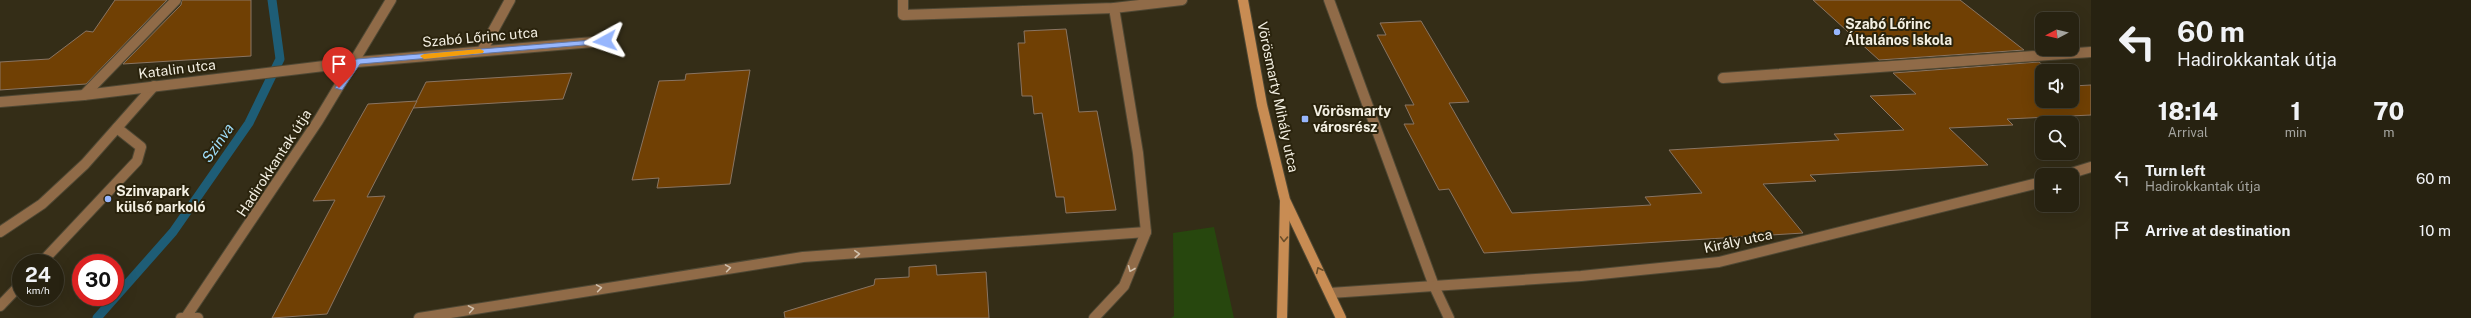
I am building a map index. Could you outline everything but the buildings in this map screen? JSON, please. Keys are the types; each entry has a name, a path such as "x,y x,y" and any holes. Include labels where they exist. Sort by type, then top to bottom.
{"main road":[{"name":"Vörösmarty Mihály utca","path":"1243,0 1262,105 1285,200 1341,318"},
{"name":"Vörösmarty Mihály utca","path":"1282,318 1285,200"}],"street":[{"path":"84,95 176,0"},
{"name":"Hadirokkantak útja","path":"184,318 252,222 357,62 391,0"},
{"path":"482,51 510,0"},
{"path":"903,0 903,15 1114,8 1182,0"},
{"path":"1329,0 1434,286 1449,318"},
{"path":"1094,318 1124,286 1146,232 1138,152 1114,8"},
{"name":"Szabó Lőrinc utca","path":"357,62 605,41"},
{"path":"1723,78 2091,52"},
{"name":"Katalin utca","path":"0,102 84,95 357,62"},
{"path":"0,232 42,204 85,164 154,86"},
{"path":"49,254 137,161 141,147 117,128"},
{"path":"2079,171 2091,167"},
{"name":"Király utca","path":"1330,293 1581,276 1719,262 2035,184"},
{"path":"419,318 803,257 1146,232"},
{"path":"0,306 12,293"},
{"path":"184,318 198,318"}],"green space":[{"path":"1214,227 1234,318 1171,318 1174,316 1173,233"}],"waterway":[{"name":"Szinva","path":"97,318 173,232 249,123 280,59 272,0"}],"slow traffic":[{"path":"424,56 480,51"}],"place":[{"name":"Szabó Lőrinc Általános Iskola","path":"1837,32"},
{"name":"Vörösmarty városrész","path":"1305,119"},
{"name":"Szinvapark külső parkoló","path":"108,199"}],"route":[{"path":"339,88 357,62 605,41"}]}
